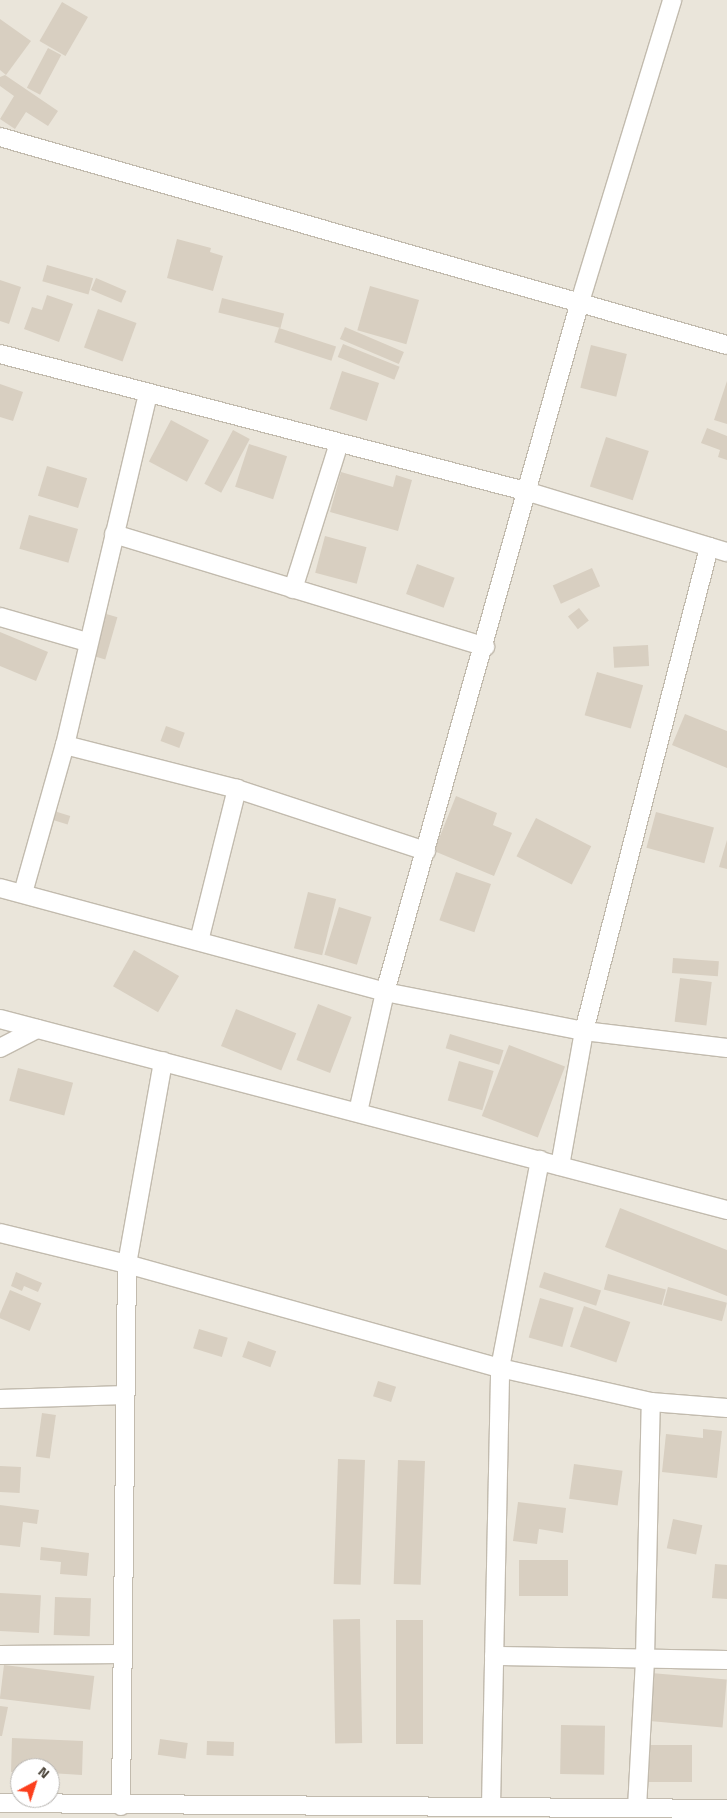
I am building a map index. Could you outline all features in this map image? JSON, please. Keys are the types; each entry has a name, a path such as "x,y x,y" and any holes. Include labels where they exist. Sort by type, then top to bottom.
{"street":[{"path":"358,1112 385,992 529,492 579,305 672,0"},
{"path":"0,137 579,305 727,345"},
{"path":"0,354 529,492 727,552"},
{"path":"24,893 65,745 87,642 148,394"},
{"path":"293,589 339,443"},
{"path":"114,534 485,647"},
{"path":"560,1166 584,1031 709,547"},
{"path":"0,617 87,642"},
{"path":"65,745 237,789 426,851"},
{"path":"199,941 237,789"},
{"path":"0,888 385,992 584,1031 727,1048"},
{"path":"0,1019 727,1210"},
{"path":"0,1048 37,1029"},
{"path":"121,1806 127,1264 162,1062"},
{"path":"491,1806 500,1368 540,1160"},
{"path":"0,1232 127,1264 500,1368 651,1402 727,1408"},
{"path":"0,1399 125,1394"},
{"path":"636,1808 646,1658 651,1402"},
{"path":"0,1655 122,1654"},
{"path":"494,1656 727,1660"},
{"path":"0,1803 121,1806 491,1806 727,1809"}],"shaded area":[{"path":"0,0 727,0 727,1818 0,1818"}],"building":[{"path":"62,2 88,17 65,56 40,41"},
{"path":"0,19 31,41 6,75 0,70"},
{"path":"48,48 61,55 40,95 27,88"},
{"path":"5,75 58,111 48,126 26,112 15,129 0,119 14,96 0,86 0,77"},
{"path":"177,239 211,248 210,252 223,256 213,291 167,278"},
{"path":"47,265 93,278 88,295 42,281"},
{"path":"96,278 126,291 121,303 91,290"},
{"path":"0,280 21,287 9,324 0,321"},
{"path":"370,286 419,300 406,344 357,330"},
{"path":"47,295 73,304 59,342 24,329 32,307 42,310"},
{"path":"222,298 284,313 280,328 218,313"},
{"path":"98,309 137,323 123,362 84,348"},
{"path":"345,327 404,352 399,364 340,339"},
{"path":"279,328 336,347 331,361 274,342"},
{"path":"343,344 400,367 394,380 338,357"},
{"path":"591,345 627,354 616,397 580,388"},
{"path":"342,371 379,383 367,421 330,409"},
{"path":"727,381 727,424 714,420"},
{"path":"0,384 23,392 13,421 0,417"},
{"path":"171,420 209,440 187,482 149,461"},
{"path":"707,428 727,436 727,460 718,457 720,450 701,443"},
{"path":"233,430 250,439 221,493 204,484"},
{"path":"606,437 649,451 633,500 590,486"},
{"path":"249,444 287,456 273,499 235,487"},
{"path":"47,466 87,478 78,508 38,496"},
{"path":"341,472 393,487 396,475 412,480 398,531 330,512"},
{"path":"29,515 78,529 68,563 19,549"},
{"path":"325,536 367,547 357,584 315,573"},
{"path":"417,564 455,578 444,608 406,594"},
{"path":"592,568 600,586 561,604 553,585"},
{"path":"579,608 589,621 578,629 568,617"},
{"path":"103,613 117,617 105,659 91,655"},
{"path":"0,632 48,652 36,681 0,666"},
{"path":"648,645 649,666 614,668 613,647"},
{"path":"597,672 643,685 631,728 585,715"},
{"path":"685,714 727,731 727,768 672,745"},
{"path":"166,726 185,733 179,748 161,741"},
{"path":"456,796 497,813 493,825 512,833 494,876 434,851"},
{"path":"54,811 70,816 68,825 51,820"},
{"path":"656,812 714,828 704,863 646,848"},
{"path":"536,818 591,846 572,884 516,856"},
{"path":"727,840 727,869 719,867"},
{"path":"456,872 491,884 474,932 439,920"},
{"path":"308,892 336,899 322,955 294,948"},
{"path":"339,907 372,917 357,965 324,955"},
{"path":"134,950 179,976 158,1012 113,986"},
{"path":"673,958 719,961 718,976 672,973"},
{"path":"680,978 712,982 706,1026 675,1022"},
{"path":"318,1004 352,1017 330,1073 296,1060"},
{"path":"236,1009 296,1033 281,1070 221,1046"},
{"path":"450,1034 504,1050 499,1065 446,1048"},
{"path":"509,1045 565,1067 538,1137 482,1116"},
{"path":"459,1061 494,1071 482,1110 448,1100"},
{"path":"18,1068 73,1083 64,1116 9,1101"},
{"path":"620,1208 727,1250 727,1296 605,1247"},
{"path":"16,1272 42,1283 38,1292 24,1286 22,1291 11,1286"},
{"path":"544,1272 601,1291 596,1306 539,1287"},
{"path":"608,1274 666,1290 662,1305 604,1289"},
{"path":"668,1287 727,1303 722,1321 663,1305"},
{"path":"10,1290 41,1303 30,1331 0,1318 0,1314"},
{"path":"540,1298 574,1308 562,1347 529,1337"},
{"path":"584,1306 630,1322 616,1363 570,1347"},
{"path":"199,1329 228,1338 222,1357 193,1348"},
{"path":"248,1341 276,1351 270,1367 242,1357"},
{"path":"378,1381 396,1387 391,1402 373,1396"},
{"path":"42,1413 56,1415 50,1459 36,1457"},
{"path":"703,1429 722,1431 717,1478 662,1472 666,1434 703,1438"},
{"path":"338,1459 365,1460 361,1585 334,1584"},
{"path":"398,1460 425,1461 421,1585 394,1584"},
{"path":"574,1464 623,1471 618,1505 569,1499"},
{"path":"0,1466 21,1467 20,1493 0,1492"},
{"path":"518,1502 566,1508 563,1533 539,1529 537,1544 513,1541"},
{"path":"0,1505 39,1510 37,1524 23,1522 20,1547 0,1545"},
{"path":"673,1519 702,1525 696,1555 667,1548"},
{"path":"41,1547 89,1553 87,1576 60,1574 61,1562 40,1560"},
{"path":"519,1560 568,1560 568,1596 519,1596"},
{"path":"715,1564 727,1565 727,1599 712,1598"},
{"path":"0,1593 41,1595 39,1633 0,1631"},
{"path":"55,1597 91,1598 90,1636 54,1635"},
{"path":"333,1619 360,1619 362,1743 335,1743"},
{"path":"396,1620 423,1620 423,1744 396,1744"},
{"path":"4,1665 94,1676 90,1710 0,1699"},
{"path":"651,1673 727,1680 723,1727 647,1721"},
{"path":"0,1706 8,1707 2,1736 0,1736"},
{"path":"561,1725 605,1726 604,1775 560,1774"},
{"path":"12,1738 83,1741 82,1775 60,1774 60,1758 11,1758"},
{"path":"160,1739 188,1743 186,1759 158,1755"},
{"path":"207,1741 234,1742 233,1756 207,1755"},
{"path":"644,1745 692,1745 692,1782 644,1782"}]}
